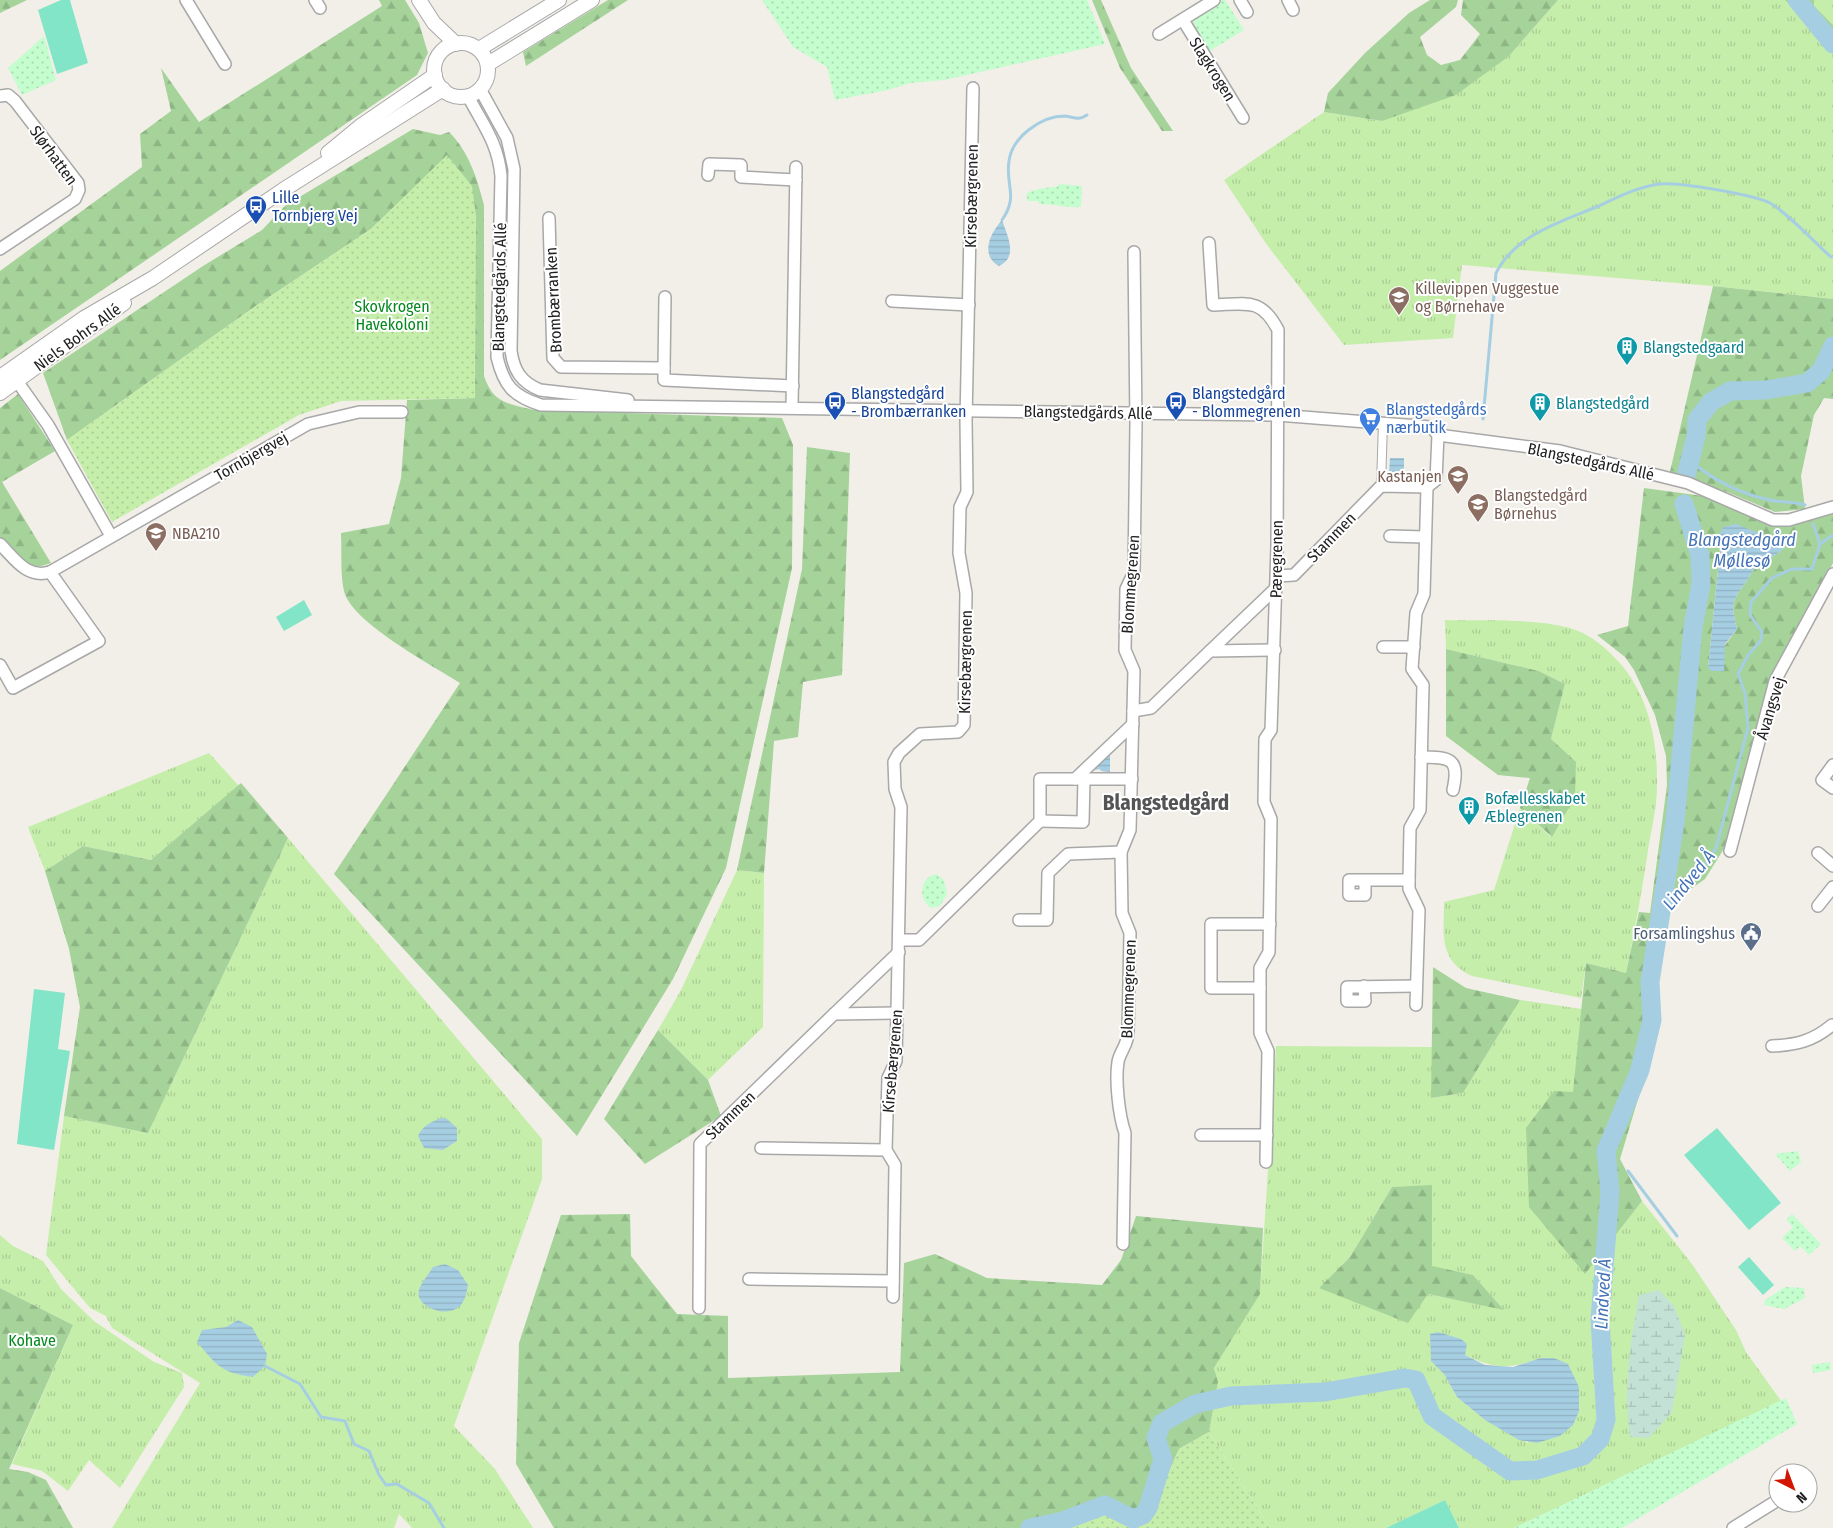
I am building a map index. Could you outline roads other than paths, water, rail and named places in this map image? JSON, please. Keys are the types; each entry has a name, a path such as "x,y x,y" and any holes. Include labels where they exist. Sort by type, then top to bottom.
{"street":[{"path":"186,0 225,64"},
{"path":"419,0 434,24 456,44"},
{"path":"479,49 558,0"},
{"path":"488,64 592,0"},
{"name":"Slagkrogen","path":"1159,34 1214,0"},
{"path":"1240,0 1248,12"},
{"name":"Slagkrogen","path":"1183,20 1243,118"},
{"path":"434,24 442,52"},
{"path":"456,44 468,44 479,49 488,64 487,77 474,93 455,96 443,89 435,74 436,62 442,52 456,44"},
{"name":"Niels Bohrs Allé","path":"283,190 362,125 435,74"},
{"name":"Kirsebærgrenen","path":"893,1297 895,1165 886,1150 888,1078 896,1061 900,940 901,806 895,789 894,762 899,753 920,734 958,732 964,725 966,593 959,561 960,507 968,492 967,410 973,88"},
{"name":"Niels Bohrs Allé","path":"0,393 9,376 84,318 153,278 283,190 443,89"},
{"name":"Blangstedgårds Allé","path":"474,93 499,156 501,176 497,357 501,373 508,385 525,400 541,404 660,404 1277,415 1383,422 1431,427 1438,435 1560,451 1688,483 1773,520 1796,518 1833,507"},
{"name":"Slørhatten","path":"0,96 8,95 15,101 78,183 79,190 75,198 0,249"},
{"path":"708,175 709,164 741,165 740,178 796,180"},
{"path":"792,407 796,167"},
{"name":"Brombærranken","path":"550,218 553,358 561,367 664,368"},
{"name":"Pæregrenen","path":"1209,243 1214,305 1250,304 1262,307 1278,330 1275,650 1272,730 1265,739 1264,758 1264,802 1271,819 1270,924 1269,952 1260,968 1260,1033 1268,1051 1266,1162"},
{"name":"Blommegrenen","path":"1122,1244 1125,1134 1119,1116 1118,1061 1128,1042 1130,933 1122,914 1122,852 1130,830 1132,778 1134,670 1125,650 1126,589 1134,572 1136,413 1134,252"},
{"path":"665,297 664,380 793,386"},
{"path":"892,301 969,305"},
{"path":"9,376 48,424 111,536"},
{"name":"Tornbjergvej","path":"50,572 308,424 359,412 402,412"},
{"path":"1383,422 1381,486 1427,487 1436,480 1438,435"},
{"name":"Stammen","path":"1133,711 1151,708 1210,652 1276,582 1294,575 1381,486"},
{"path":"1416,1005 1419,910 1409,889 1410,828 1420,810 1423,685 1412,669 1416,613 1424,594 1427,487"},
{"path":"1390,536 1425,536"},
{"path":"0,544 25,570 41,575 50,572 99,641 13,688 0,665"},
{"name":"Åvangsvej","path":"1730,851 1775,681 1833,574"},
{"path":"1383,647 1414,647"},
{"path":"1210,652 1275,650"},
{"path":"1040,821 1083,822 1079,779 1133,724"},
{"path":"1421,757 1444,757 1450,761 1456,772 1453,790"},
{"path":"1833,766 1822,780 1833,788"},
{"path":"900,940 919,940 1040,821 1040,779 1132,778"},
{"path":"1019,920 1047,920 1048,873 1068,854 1122,852"},
{"path":"1818,853 1833,866"},
{"path":"1365,880 1409,880"},
{"path":"1818,906 1833,886"},
{"path":"1260,988 1211,988 1211,924 1270,924"},
{"name":"Stammen","path":"699,1308 700,1144 899,952"},
{"path":"1364,986 1416,986"},
{"path":"834,1014 897,1013"},
{"path":"1772,1046 1791,1046 1807,1042 1820,1036 1833,1025"},
{"path":"1201,1135 1266,1134"},
{"path":"761,1148 886,1150"},
{"path":"749,1279 893,1281"},
{"path":"1733,1528 1768,1506"}],"water":[{"path":"1002,220 1009,239 1010,251 1009,257 999,266 989,256 988,250 991,237"},
{"path":"1390,458 1404,458 1404,472 1389,472"},
{"name":"Blangstedgård Møllesø","path":"1736,524 1774,539 1788,537 1784,548 1756,568 1737,594 1733,609 1737,629 1725,644 1724,671 1712,671 1708,668 1720,550 1718,537 1723,527"},
{"path":"1110,751 1110,772 1101,771 1100,769 1089,771"},
{"path":"442,1118 447,1119 457,1128 457,1141 443,1150 424,1148 418,1136 420,1132 428,1124"},
{"path":"445,1264 458,1270 468,1285 465,1298 459,1307 452,1311 436,1310 428,1307 419,1296 420,1287 433,1267"},
{"path":"238,1320 252,1327 267,1354 265,1366 253,1377 234,1373 221,1367 215,1363 197,1342 202,1330 226,1327"},
{"path":"1438,1332 1461,1339 1467,1344 1465,1355 1485,1365 1513,1367 1541,1358 1554,1358 1568,1364 1579,1387 1579,1411 1573,1425 1560,1436 1537,1443 1519,1440 1485,1420 1457,1397 1444,1374 1431,1361 1430,1334"}],"waterway":[{"name":"Lindved Å","path":"1797,0 1833,44"},
{"path":"1002,220 1007,212 1011,197 1008,169 1011,152 1022,136 1038,124 1056,117 1078,118 1087,115"},
{"path":"1483,419 1496,273 1504,260 1527,239 1555,224 1643,187 1659,184 1682,185 1730,192 1768,202 1791,219 1831,257"},
{"name":"Lindved Å","path":"1687,472 1696,436 1697,420 1711,402 1730,391 1766,390 1807,383 1821,371 1833,346"},
{"name":"Lindved Å","path":"1689,460 1737,490 1774,501 1805,505"},
{"name":"Lindved Å","path":"1030,1528 1063,1521 1105,1505 1133,1519 1143,1515 1148,1508 1163,1459 1156,1438 1162,1423 1195,1404 1231,1396 1325,1392 1405,1378 1416,1380 1432,1416 1510,1471 1537,1470 1583,1456 1600,1439 1606,1420 1600,1319 1610,1192 1606,1151 1640,1070 1652,1020 1650,982 1675,822 1693,627 1701,584 1700,555 1684,504"},
{"name":"Lindved Å","path":"1659,917 1701,871 1716,848 1748,728 1745,693 1738,674 1749,654 1761,640 1762,632 1750,615 1751,602 1772,578 1792,569 1812,569 1820,544 1813,524"},
{"path":"1820,544 1833,535"},
{"path":"1628,1171 1677,1236"},
{"path":"265,1366 300,1384 321,1417 345,1421 354,1444 369,1451 379,1475 386,1485 397,1484 429,1503 444,1528"}],"place":[{"name":"Lille Tornbjerg Vej","path":"256,225"},
{"name":"Killevippen Vuggestue og Børnehave","path":"1399,316"},
{"name":"Blangstedgaard","path":"1627,366"},
{"name":"Blangstedgård - Brombærranken","path":"835,421"},
{"name":"Blangstedgård - Blommegrenen","path":"1176,421"},
{"name":"Blangstedgård","path":"1540,422"},
{"name":"Blangstedgårds nærbutik","path":"1370,437"},
{"name":"Kastanjen","path":"1458,495"},
{"name":"Blangstedgård Børnehus","path":"1478,523"},
{"name":"NBA210","path":"156,552"},
{"name":"Bofællesskabet Æblegrenen","path":"1469,826"},
{"name":"Forsamlingshus","path":"1751,952"}],"district":[{"name":"Blangstedgård","path":"1166,803"}],"park label":[{"name":"Skovkrogen Havekoloni","path":"392,315"},
{"name":"Kohave","path":"32,1340"}]}
